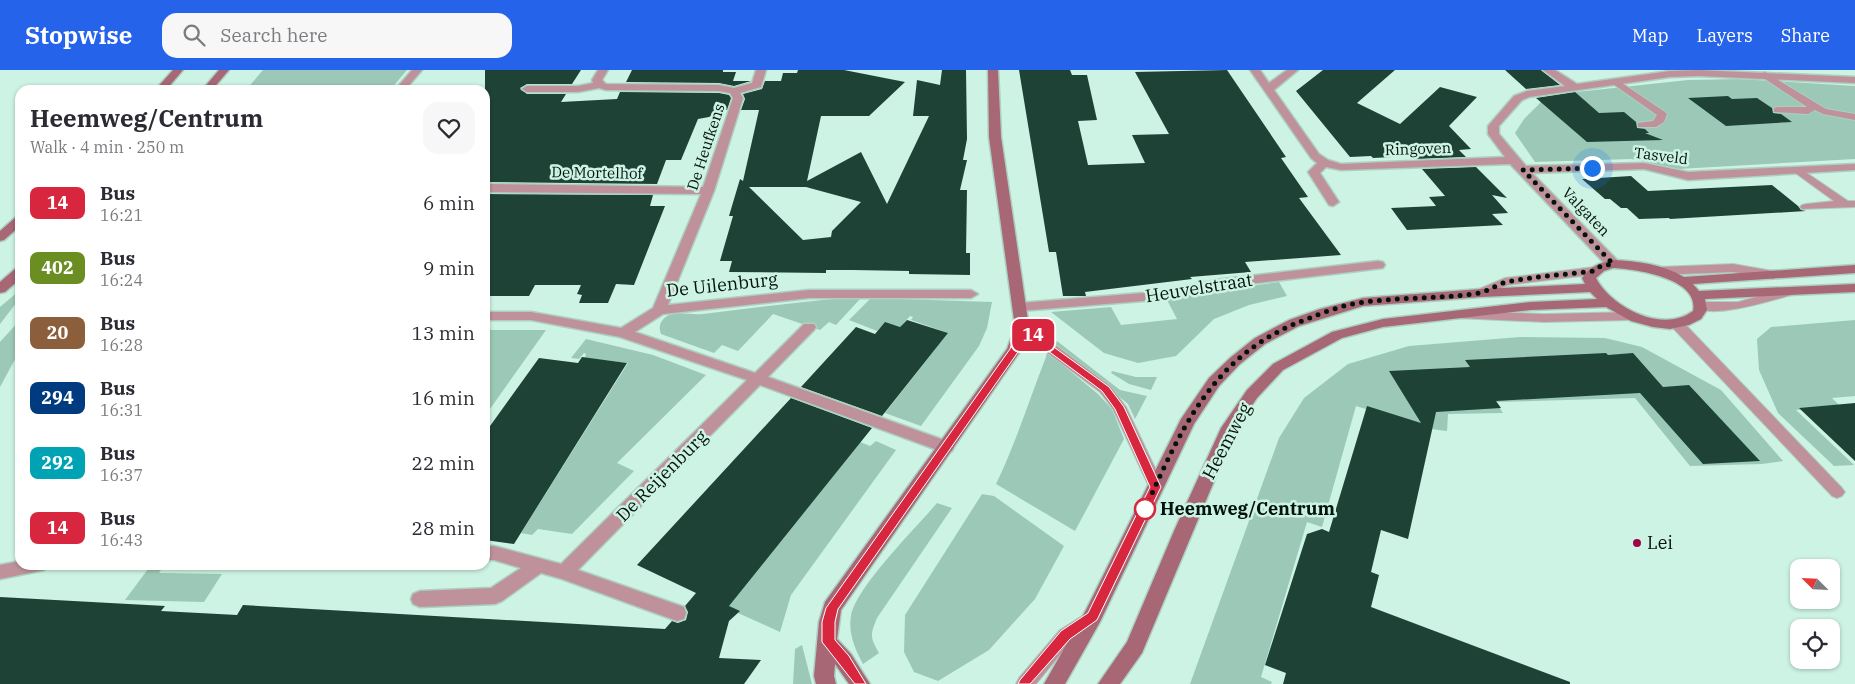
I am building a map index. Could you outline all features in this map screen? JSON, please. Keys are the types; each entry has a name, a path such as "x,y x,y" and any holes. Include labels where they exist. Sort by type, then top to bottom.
{"main road":[{"path":"164,85 178,70"},
{"path":"211,85 224,70"},
{"path":"826,684 824,676 832,608 1014,350 1022,327 995,137 993,70"},
{"path":"0,237 15,224"},
{"path":"1613,264 1627,264 1659,271 1680,281 1698,301 1698,315 1690,320 1676,323 1647,320 1632,316 1607,303 1592,288 1590,278 1594,271 1601,266 1613,264"},
{"path":"1680,281 1855,269"},
{"path":"0,289 15,276"},
{"path":"1054,684 1093,616 1186,423 1200,400 1219,377 1260,341 1302,320 1363,302 1480,293 1592,288"},
{"path":"1698,301 1855,288"},
{"name":"Heemweg","path":"1108,684 1135,647 1183,531 1229,428 1252,394 1278,367 1337,335 1382,323 1531,306 1607,303"},
{"path":"828,642 844,660 860,684"}],"street":[{"path":"404,85 417,70"},
{"path":"599,85 597,80 603,70"},
{"path":"734,91 757,85 761,70"},
{"path":"1255,70 1315,156 1324,163 1314,172 1334,202"},
{"path":"1268,89 1293,70"},
{"path":"1548,70 1576,88"},
{"name":"Valgaten","path":"1613,264 1513,160 1494,134 1493,126 1518,98 1527,94 1670,74 1766,75 1855,80"},
{"name":"De Heufkens","path":"527,89 578,89 599,85 606,87 719,88 734,91 738,98 708,190 659,310"},
{"name":"Ringoven","path":"1324,163 1341,167 1513,160"},
{"name":"Tasveld","path":"1523,170 1644,166 1688,176 1855,167"},
{"name":"De Mortelhof","path":"490,188 708,190"},
{"name":"Heuvelstraat","path":"1020,307 1155,296 1223,283 1378,265"},
{"name":"De Uilenburg","path":"623,333 659,310 809,294 971,294"},
{"path":"490,316 531,316 623,333 758,379 946,447"},
{"name":"De Reijenburg","path":"564,572 809,327"},
{"path":"490,554 564,572 677,613"},
{"path":"420,599 495,596 538,565"},
{"path":"0,572 15,569"}],"lane":[{"path":"1766,75 1823,111 1855,117"},
{"path":"1616,82 1662,114 1661,120 1656,124 1642,125"},
{"path":"1777,110 1808,110 1812,108 1809,103"},
{"path":"1798,170 1850,204"},
{"path":"1806,207 1850,204"},
{"path":"1659,271 1733,268 1774,275"},
{"path":"1480,293 1505,282 1594,271"},
{"name":"Heemweg","path":"1448,315 1544,318 1632,316"},
{"path":"1676,323 1837,492"},
{"path":"1022,327 1105,389 1119,407 1156,487"},
{"path":"1025,684 1066,635 1093,616"}],"green space":[{"path":"263,70 407,70 394,85 250,85"},
{"path":"1740,79 1855,86 1855,159 1678,169 1631,159 1535,162 1515,133 1524,119 1542,101 1567,93 1688,80"},
{"path":"1279,282 1287,296 1249,305 1214,319 1176,356 1138,363 1104,353 1051,312 1111,307 1121,325 1177,319 1166,298"},
{"path":"15,294 15,304 0,324 0,307"},
{"path":"871,298 992,302 987,328 979,346 921,426 885,413 948,333 911,320 913,317 910,316 900,327 885,323 877,331 849,320"},
{"path":"832,299 860,299 836,325 829,322 820,330 773,314 738,351 722,345 714,353 661,334 660,331 662,321 672,314 703,314"},
{"path":"1855,320 1855,396 1832,398 1840,406 1796,410 1854,465 1834,466 1778,413 1759,370 1757,339 1771,327"},
{"path":"15,326 15,359 0,387 0,342"},
{"path":"490,330 546,330 490,409"},
{"path":"1520,337 1605,338 1642,347 1721,390 1783,461 1762,464 1690,466 1635,398 1496,402 1503,413 1448,414 1447,431 1431,429 1356,406 1322,527 1307,522 1261,677 1272,682 1271,684 1190,684 1279,438 1304,398 1348,364 1409,346"},
{"path":"586,339 653,355 706,375 617,463 634,471 572,534 538,529 532,535 521,533 628,363 585,358 586,354 584,353 579,359 571,358"},
{"path":"1057,341 1120,390 1147,396 1135,419 1128,404 1055,344"},
{"path":"1047,352 1098,394 1112,409 1124,439 1075,531 996,484 1016,437"},
{"path":"1112,371 1136,377 1157,377 1151,390 1129,384 1111,373"},
{"path":"876,441 896,450 791,595 780,632 738,613 728,606 860,442 870,446"},
{"path":"982,494 994,496 1064,546 1035,599 989,650 938,681 914,672 904,652 905,615"},
{"path":"937,503 952,508 877,618 872,636 879,653 863,664 855,647 850,629 851,616 855,604 875,574"},
{"path":"147,570 161,570 159,573 222,574 204,602 125,600"},
{"path":"802,645 812,684 793,684 795,649"}],"building":[{"path":"485,70 581,70 572,84 527,84 520,88 527,94 566,94 561,102 617,99 620,92 719,93 729,95 731,98 727,110 698,119 681,160 666,160 657,184 490,182 490,85 485,85"},
{"path":"632,70 723,70 723,72 736,72 733,81 751,81 734,86 719,83 626,82"},
{"path":"798,70 844,70 905,82 869,116 821,116 807,181 861,152 887,204 929,116 913,116 917,80 940,85 942,70 966,70 967,139 963,160 967,160 960,190 967,190 966,253 970,253 970,275 909,274 909,271 853,270 826,270 826,273 729,272 732,261 720,261 733,216 729,216 740,179 743,181 759,110 741,110 745,99 743,94 762,89 765,81 781,81 783,73 797,73","holes":["749,187 806,187 861,202 832,231 831,237 803,240"]},
{"path":"1019,70 1070,70 1072,75 1087,75 1097,120 1078,121 1088,165 1145,163 1132,135 1169,134 1135,72 1227,70 1286,157 1281,158 1308,197 1299,198 1341,255 1245,262 1251,272 1190,277 1192,279 1085,292 1086,296 1063,296 1056,252 1049,252"},
{"path":"1323,70 1395,70 1357,103 1400,124 1440,87 1477,97 1449,126 1471,149 1459,150 1466,157 1414,159 1412,156 1350,157 1296,91"},
{"path":"1505,70 1541,70 1560,85 1526,89"},
{"path":"1575,92 1599,113 1624,112 1636,122 1637,128 1645,129 1649,133 1645,133 1663,140 1587,142 1536,98"},
{"path":"1728,96 1732,99 1757,98 1772,108 1773,113 1781,114 1792,122 1726,126 1688,98"},
{"path":"1476,167 1507,198 1492,195 1508,213 1492,214 1503,225 1407,230 1391,208 1436,206 1429,197 1445,196 1422,169"},
{"path":"1631,176 1648,191 1772,185 1801,210 1806,211 1639,219 1627,208 1621,208 1610,199 1605,199 1582,179"},
{"path":"490,194 653,195 650,206 665,206 634,285 616,284 608,303 579,303 582,295 577,294 581,285 535,285 529,296 490,296"},
{"path":"907,320 948,333 882,416 801,387 856,327 875,334 885,322 900,327"},
{"path":"1606,353 1608,355 1633,353 1663,387 1689,385 1760,461 1703,464 1640,393 1496,401 1501,408 1436,412 1408,539 1381,530 1371,572 1379,575 1371,607 1570,682 1570,684 1283,684 1286,673 1265,665 1307,534 1322,529 1329,532 1367,406 1421,423 1389,371 1470,367 1465,360"},
{"path":"582,357 627,363 514,544 490,541 490,426 539,358 578,363"},
{"path":"791,398 872,428 729,606 740,611 729,621 719,658 761,660 744,684 0,684 0,597 165,606 161,611 237,615 243,605 665,629 672,621 678,623 686,620 688,612 685,606 696,593 637,565"},
{"path":"1855,403 1855,461 1799,408"}],"bus line":[{"name":"14","path":"860,684 844,660 828,642 832,608 1014,350 1022,327 1105,389 1119,407 1156,487 1093,616 1066,635 1025,684"}],"place":[{"name":"Heemweg/Centrum","path":"1145,509"},
{"name":"Lei","path":"1637,543"}],"route":[{"path":"1145,509 1186,423 1214,382 1235,361 1260,341 1294,323 1363,302 1480,293 1505,282 1594,271 1601,266 1613,264 1523,170 1592,168"}]}
